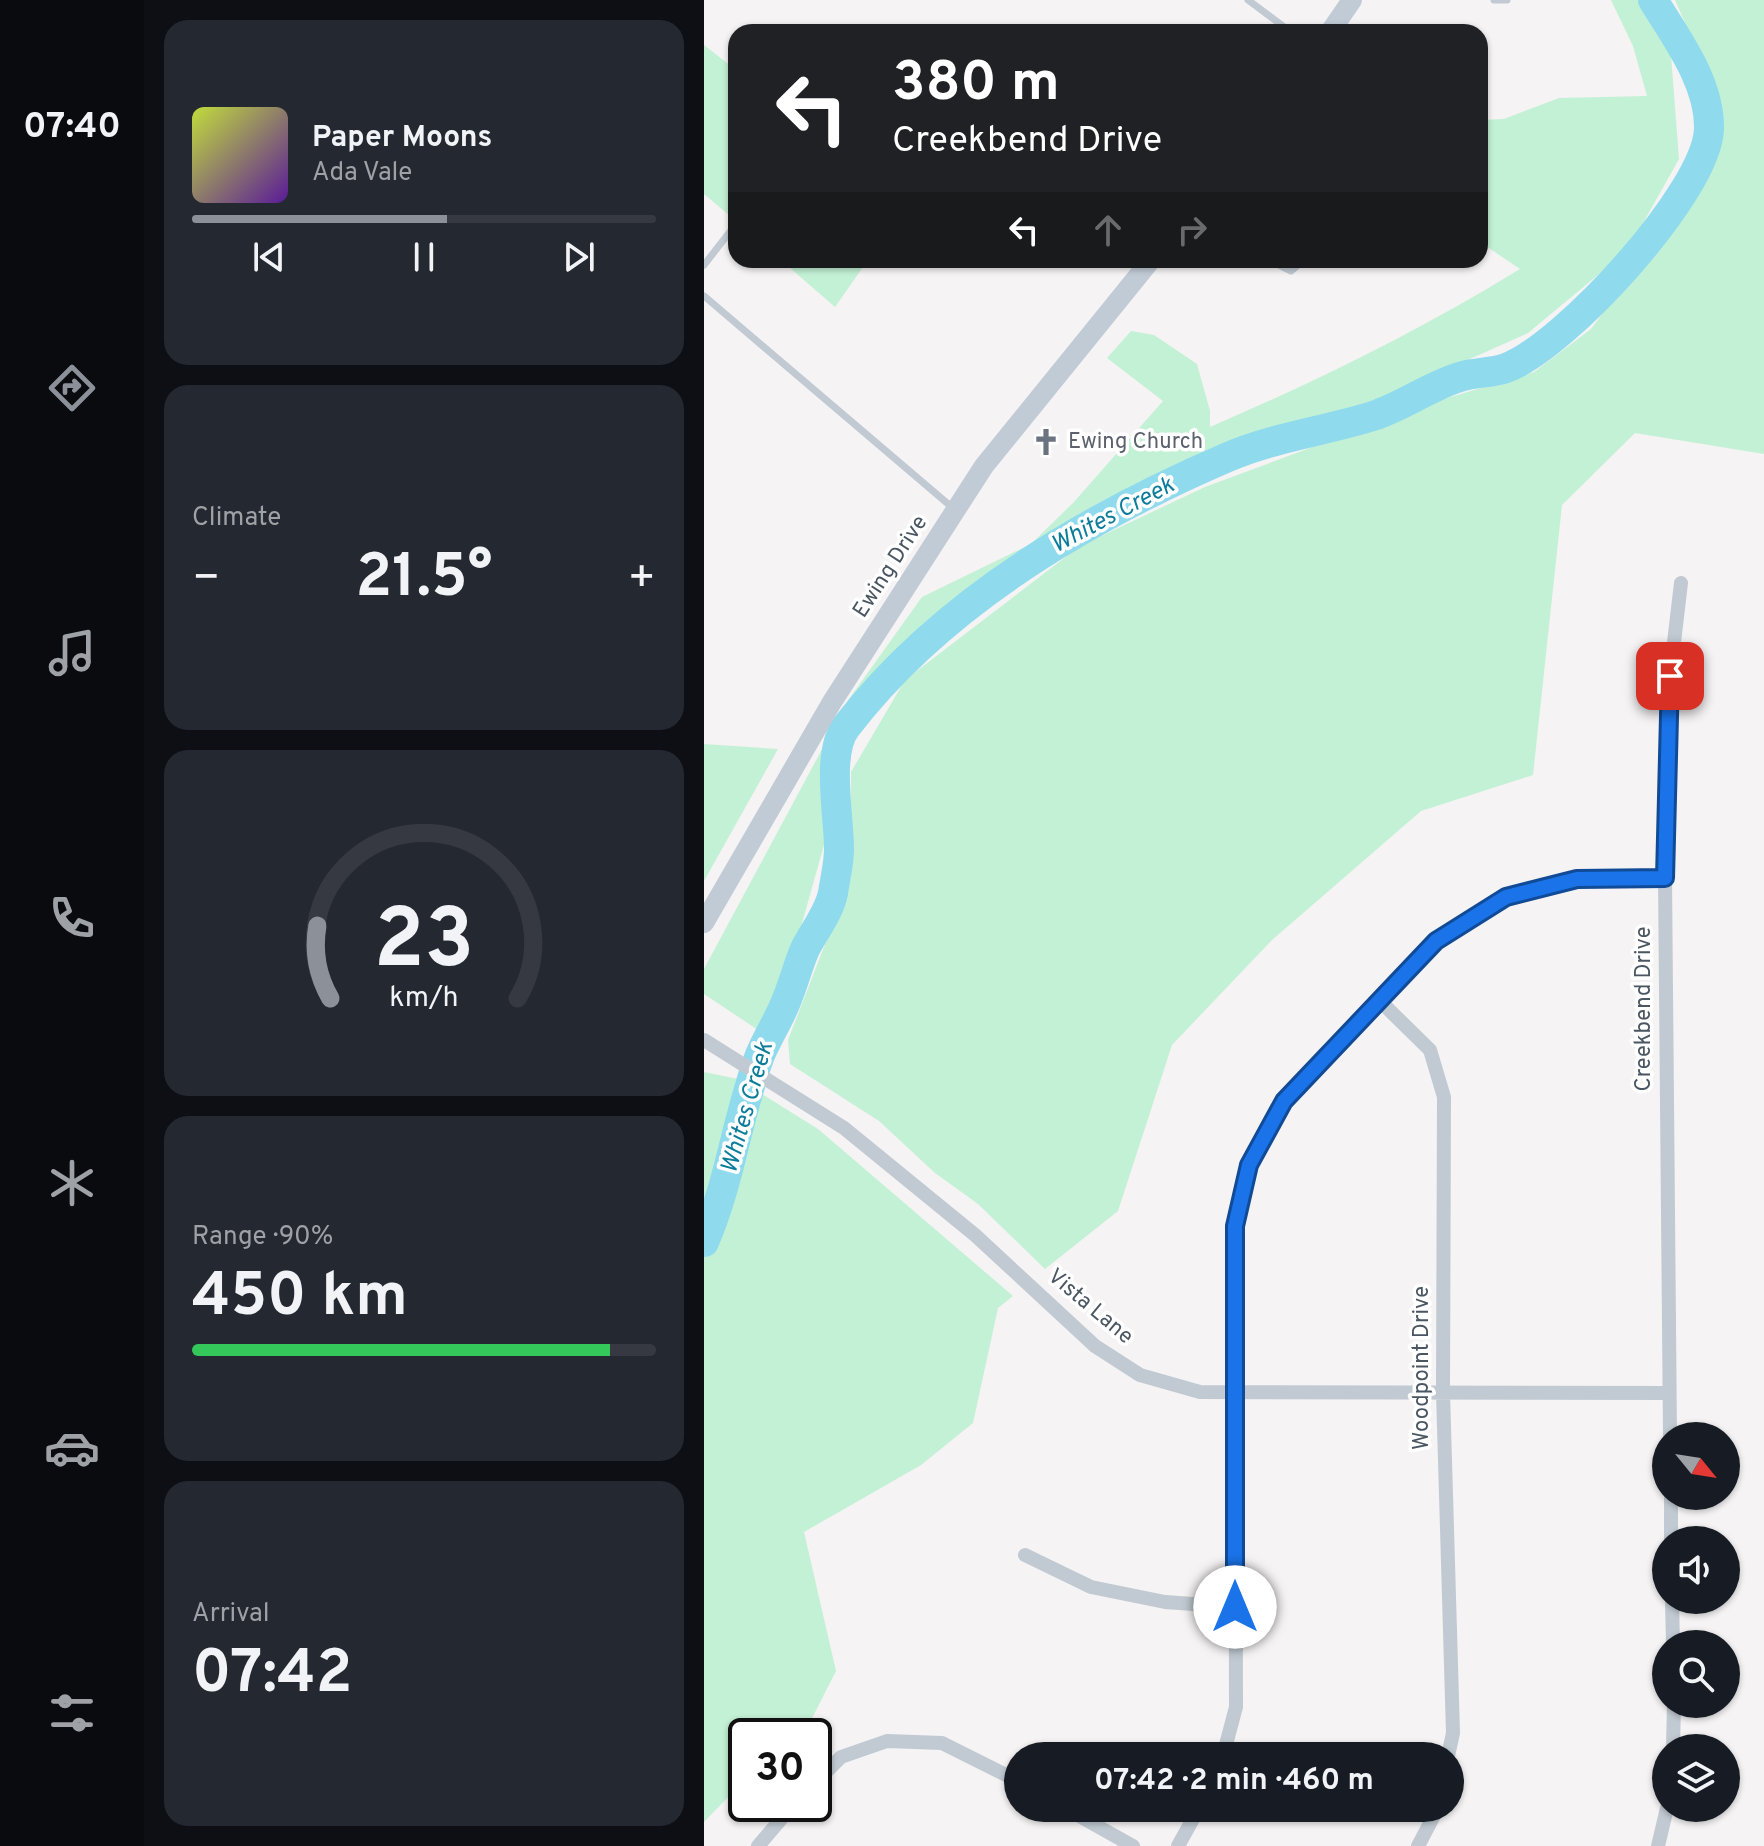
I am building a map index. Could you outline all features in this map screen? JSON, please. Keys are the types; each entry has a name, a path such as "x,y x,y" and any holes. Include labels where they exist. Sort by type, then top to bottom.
{"street":[{"path":"1336,24 1352,0"},
{"name":"Ewing Drive","path":"704,923 832,702 984,466 1145,268"},
{"name":"Creekbend Drive","path":"1670,1422 1665,878 1670,676 1681,583"},
{"path":"1227,1742 1236,1707 1235,1226 1249,1165 1284,1101 1436,941 1506,897 1577,879 1665,878"},
{"name":"Woodpoint Drive","path":"1380,1001 1430,1050 1444,1097 1443,1392 1451,1742"},
{"name":"Vista Lane","path":"704,1040 844,1128 975,1235 1095,1346 1140,1375 1200,1392 1669,1393"},
{"path":"1025,1555 1091,1587 1165,1602 1235,1607"},
{"path":"832,1766 841,1757 887,1741 942,1743 1004,1774"},
{"path":"758,1846 779,1822"},
{"path":"1090,1822 1133,1846"},
{"path":"1178,1846 1191,1822"},
{"path":"1418,1846 1431,1822"},
{"path":"1658,1846 1664,1822"}],"lane":[{"path":"1248,0 1280,24"},
{"path":"1494,0 1507,0"},
{"path":"704,265 728,234"},
{"path":"704,296 956,510"}],"green space":[{"path":"1611,0 1643,0 1671,55 1679,159 1628,250 1528,333 1371,403 1203,457 1054,536 938,616 857,699 830,746 827,834 794,952 761,1032 704,994 704,969 849,699 922,597 1031,544 1073,503 1163,401 1107,358 1131,331 1154,335 1197,364 1210,411 1210,427 1368,354 1445,313 1520,269 1488,247 1488,120 1504,119 1559,98 1647,96 1633,46"},
{"path":"1675,0 1764,0 1764,454 1635,433 1562,505 1533,775 1421,811 1272,940 1172,1045 1118,1211 1045,1269 978,1204 935,1173 879,1121 790,1064 788,1040 851,877 851,772 905,680 1080,546 1205,487 1434,402 1534,372 1591,329 1672,220 1709,157 1718,98"},
{"path":"704,45 728,64 728,214 704,194"},
{"path":"790,268 862,268 835,307"},
{"path":"704,744 778,749 704,881"},
{"path":"704,1072 738,1079 818,1129 1013,1296 998,1308 973,1423 921,1465 804,1532 836,1671 812,1718 728,1718 728,1797 704,1822"}],"waterway":[{"name":"Whites Creek","path":"704,1242 760,1055 784,1006 805,949 831,900 839,849 836,752 846,727 884,682 971,603 1019,568 1122,507 1246,450 1373,416 1451,380 1506,368 1562,331 1595,300 1659,227 1685,190 1702,156 1709,129 1704,94 1690,61 1653,0"}],"place":[{"name":"Ewing Church","path":"1046,442"}],"route":[{"path":"1235,1607 1235,1226 1249,1165 1284,1101 1436,941 1506,897 1577,879 1665,878 1670,676"}]}
